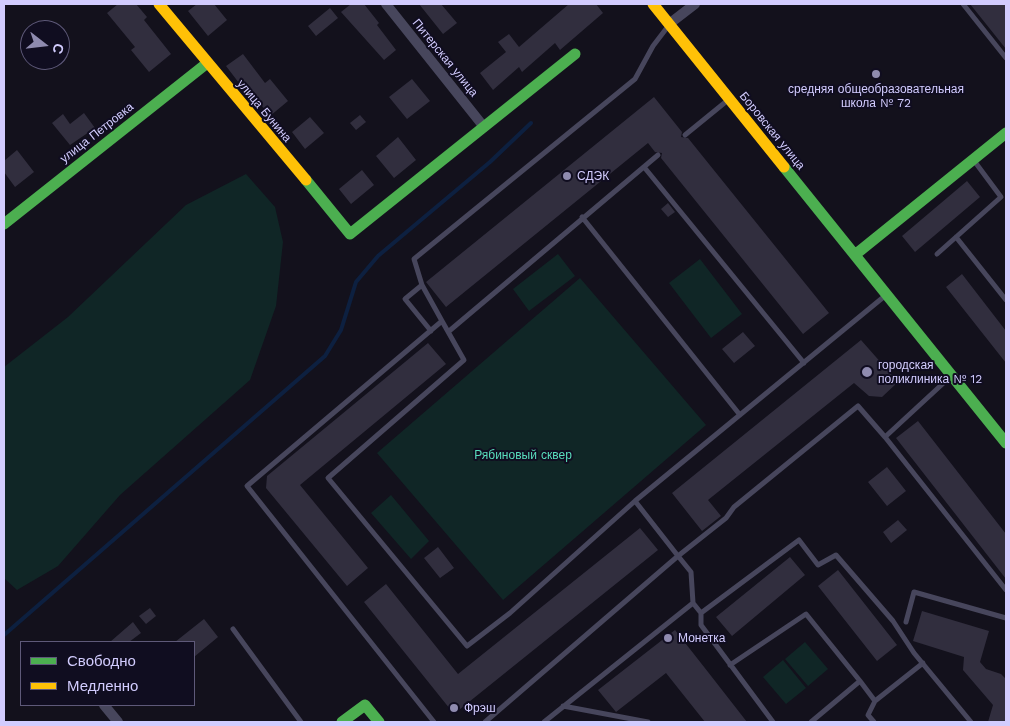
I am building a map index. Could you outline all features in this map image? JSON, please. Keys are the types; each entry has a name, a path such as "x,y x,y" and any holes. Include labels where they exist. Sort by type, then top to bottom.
{"street":[{"name":"улица Бунина","path":"159,4 206,64 350,234 484,127"},
{"name":"Питерская улица","path":"386,4 484,127"},
{"name":"Боровская улица","path":"653,4 728,100 856,254 1006,443"},
{"path":"669,24 695,4"},
{"path":"484,127 575,54"},
{"name":"улица Петровка","path":"4,224 206,64"},
{"path":"856,254 1006,133"},
{"path":"342,722 366,705 379,722"},
{"path":"105,706 118,722"}],"lane":[{"path":"963,4 1006,58"},
{"path":"669,24 653,46 636,80 414,259 422,285 464,360 328,478 467,646 510,612 635,501 888,294"},
{"path":"685,135 728,100"},
{"path":"448,332 582,217 658,155"},
{"path":"937,254 1001,197 973,160"},
{"path":"644,168 804,363"},
{"path":"582,217 740,415"},
{"path":"956,237 1006,300"},
{"path":"422,285 405,300 431,331"},
{"path":"434,722 247,486 442,321"},
{"path":"885,437 952,374"},
{"path":"485,722 678,556 726,518 734,507 858,406 885,437 1006,590"},
{"path":"635,501 691,572 693,603 701,613 701,625 773,722"},
{"path":"701,613 799,540 818,565 836,555 893,621 923,663 971,722"},
{"path":"906,622 914,592 1006,618"},
{"path":"544,722 693,603"},
{"path":"730,665 806,614 875,700"},
{"path":"233,629 301,722"},
{"path":"874,722 868,715 875,700 923,663"},
{"path":"812,722 860,681"},
{"path":"563,706 648,722"}],"green space":[{"path":"246,174 275,207 283,242 276,306 250,380 120,495 58,566 17,590 4,578 4,367 68,317 186,205"},
{"path":"558,254 575,276 529,311 513,289"},
{"path":"700,259 742,314 711,338 669,283"},
{"name":"Рябиновый сквер","path":"580,278 706,425 503,600 377,453"},
{"path":"391,495 429,541 411,559 371,513"},
{"path":"805,642 828,669 808,686 785,659"},
{"path":"783,660 806,688 786,704 763,677"}],"building":[{"path":"118,4 136,4 147,17 144,20 171,54 149,72 131,50 135,47 107,13"},
{"path":"197,4 214,4 227,20 208,36 188,11"},
{"path":"351,4 364,4 396,50 384,60 341,12"},
{"path":"419,4 441,4 457,23 443,34"},
{"path":"569,4 596,4 603,13 560,50 555,43 522,72 519,67 493,90 480,73 506,52 498,42 509,34 519,47"},
{"path":"970,4 1006,4 1006,49"},
{"path":"330,8 338,18 316,36 308,26"},
{"path":"243,54 265,83 270,79 288,101 270,116 242,81 239,83 226,66"},
{"path":"412,79 430,101 407,119 389,97"},
{"path":"654,97 682,132 681,137 688,138 829,313 803,334 661,158 662,153 655,152 648,143 446,307 426,282"},
{"path":"84,113 95,128 70,145 52,123 63,114 70,124"},
{"path":"360,115 366,122 356,130 350,123"},
{"path":"310,117 324,133 305,149 292,132"},
{"path":"398,137 416,160 394,178 376,156"},
{"path":"17,150 34,172 15,187 4,172 4,161"},
{"path":"362,170 374,185 351,204 339,189"},
{"path":"967,181 980,197 915,252 902,236"},
{"path":"668,203 675,212 668,217 661,209"},
{"path":"962,274 1006,331 1006,363 946,287"},
{"path":"743,332 755,346 734,363 722,349"},
{"path":"861,340 898,382 882,397 869,396 854,383 708,500 721,516 702,531 672,493"},
{"path":"428,343 446,364 300,485 368,568 347,586 266,488 267,476"},
{"path":"918,421 1006,534 1006,579 896,438"},
{"path":"887,467 906,491 887,506 868,482"},
{"path":"898,520 907,530 891,543 883,532"},
{"path":"640,528 658,550 454,714 364,602 386,584 458,674"},
{"path":"438,547 454,568 440,578 424,558"},
{"path":"790,557 805,575 732,636 716,617"},
{"path":"838,570 897,645 877,661 818,586"},
{"path":"150,608 156,616 146,624 139,616"},
{"path":"922,611 989,631 980,662 986,669 1001,674 1006,679 1006,722 988,722 993,705 963,670 964,657 913,641"},
{"path":"204,619 218,637 195,656 195,641 176,641"},
{"path":"133,622 141,633 130,641 111,641"},
{"path":"675,630 747,722 705,722 666,673 616,712 598,690"}],"waterway":[{"path":"4,635 325,356 341,330 356,282 378,256 490,162 531,123"}],"traffic: fast":[{"path":"306,180 350,234 575,54"},
{"path":"4,224 206,64"},
{"path":"856,254 1006,133"},
{"path":"784,167 1006,443"},
{"path":"342,722 365,705 379,722"}],"traffic: slow":[{"path":"159,4 306,180"},
{"path":"653,4 784,167"}],"place":[{"name":"средняя общеобразовательная школа № 72","path":"876,74"},
{"name":"СДЭК","path":"567,176"},
{"name":"городская поликлиника № 12","path":"867,372"},
{"name":"Монетка","path":"668,638"},
{"name":"Фрэш","path":"454,708"}]}
